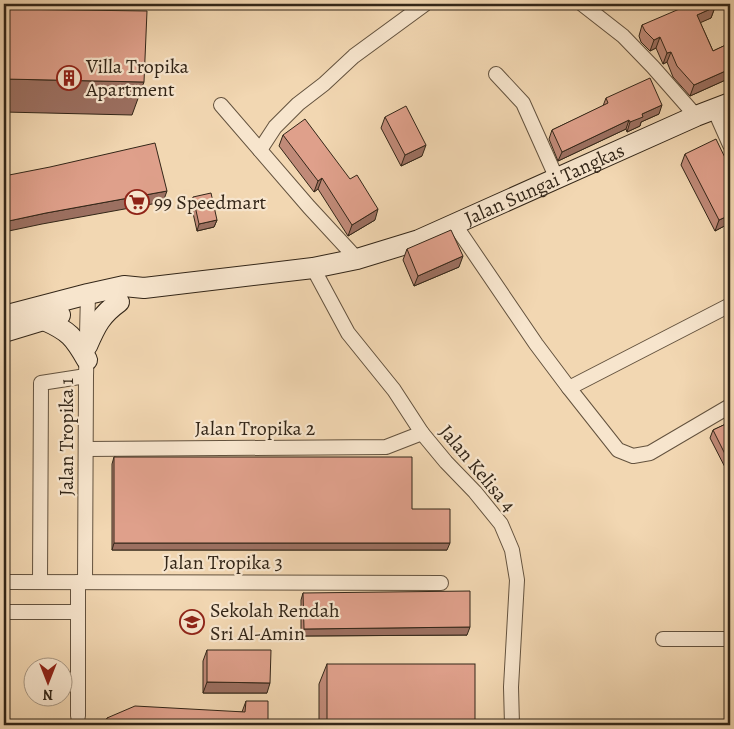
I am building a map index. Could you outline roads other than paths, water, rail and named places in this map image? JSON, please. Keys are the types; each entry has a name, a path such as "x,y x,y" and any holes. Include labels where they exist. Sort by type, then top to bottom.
{"street":[{"path":"260,150 275,127 298,104 324,84 354,56 425,4"},
{"path":"582,4 623,36 653,67 713,109 730,145"},
{"path":"496,74 522,103 558,179"},
{"path":"221,105 309,207 351,261"},
{"name":"Jalan Sungai Tangkas","path":"144,288 313,268 351,261 420,240 713,109"},
{"path":"455,225 536,344 618,450 633,456 650,453 730,406"},
{"name":"Jalan Kelisa 4","path":"313,268 348,333 394,390 422,433 501,524 512,550 516,580 511,687 512,725"},
{"path":"4,332 44,320 124,286 144,288"},
{"path":"4,316 88,301 119,302 127,300 144,288"},
{"name":"Jalan Tropika 1","path":"78,716 78,612 82,582 88,301"},
{"path":"40,582 41,383 87,361 101,317 119,302"},
{"path":"569,388 730,305"},
{"path":"44,320 61,327 71,335 87,361"},
{"name":"Jalan Tropika 2","path":"86,449 386,447 422,433"},
{"name":"Jalan Tropika 3","path":"4,582 441,583"},
{"path":"4,612 78,612"},
{"path":"663,639 730,639"}],"place":[{"name":"Villa Tropika Apartment","path":"69,78"},
{"name":"99 Speedmart","path":"137,202"},
{"name":"Sekolah Rendah Sri Al-Amin","path":"192,622"}]}
